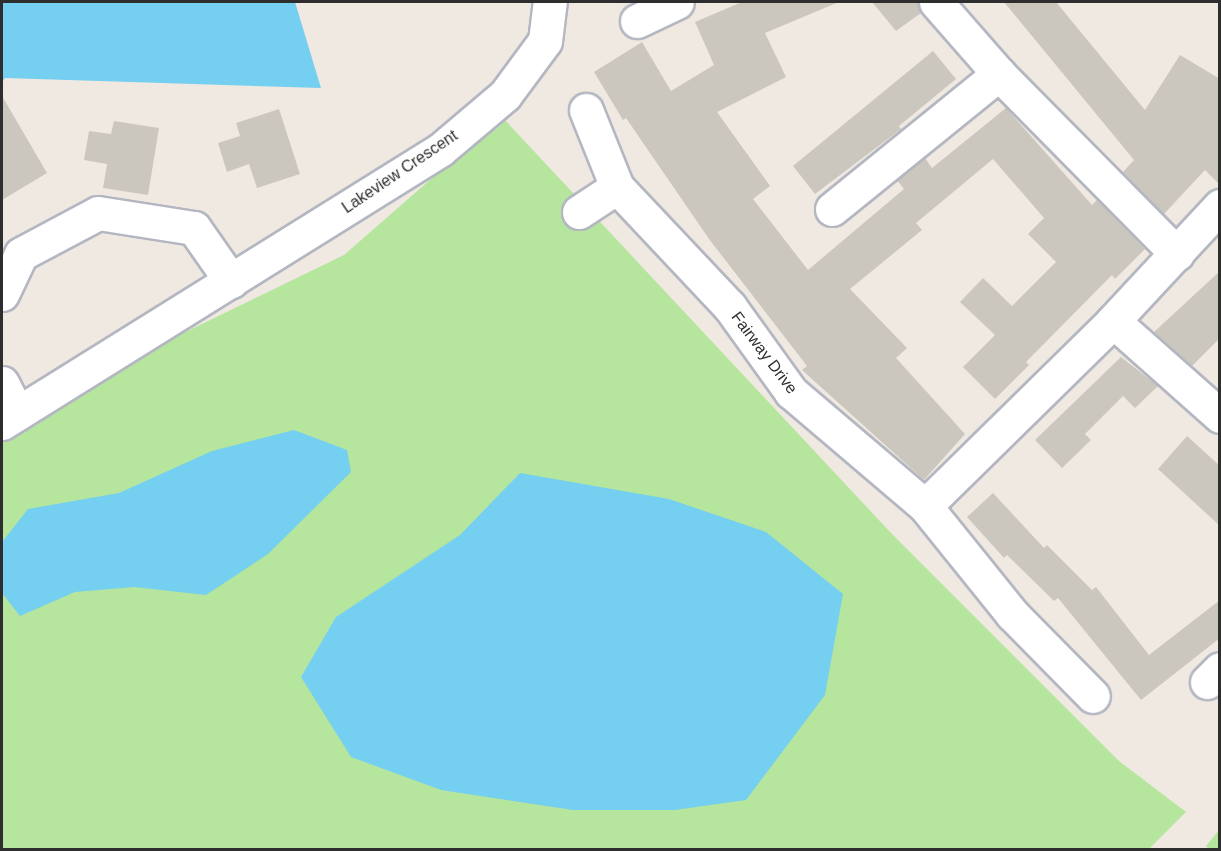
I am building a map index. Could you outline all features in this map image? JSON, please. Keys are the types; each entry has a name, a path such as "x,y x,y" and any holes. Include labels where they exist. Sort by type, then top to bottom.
{"street":[{"name":"Lakeview Crescent","path":"2,383 9,418 440,150 505,95 545,41 550,2"},
{"path":"637,21 677,2"},
{"path":"936,2 999,74 1177,254"},
{"path":"831,209 999,74"},
{"name":"Fairway Drive","path":"586,110 617,187 730,308 791,392 925,506 1011,614 1093,696"},
{"path":"579,212 617,187"},
{"path":"925,506 1113,321 1220,206"},
{"path":"2,294 21,254 98,213 194,228 231,281"},
{"path":"1113,321 1220,417"}],"green space":[{"path":"502,117 891,533 1119,761 1186,812 1148,850 2,850 2,440 113,367 344,255"},
{"path":"1219,830 1219,849 1209,849 1206,846"}],"water":[{"path":"2,2 295,2 321,88 5,78 2,82"},
{"path":"294,430 347,450 351,472 268,554 206,595 134,587 75,592 20,616 2,593 2,542 28,509 119,493 212,451"},
{"path":"520,473 669,499 766,532 843,594 825,695 746,800 675,810 573,810 441,790 351,757 301,677 336,617 460,535"}],"building":[{"path":"742,2 839,2 765,33 786,77 717,112 770,186 753,199 808,270 904,189 897,180 925,158 932,168 1006,108 1092,205 1097,200 1145,249 1115,279 1112,275 1026,362 1029,365 995,399 963,367 995,335 960,302 983,278 1012,306 1056,262 1028,234 1044,218 993,159 916,223 922,230 850,289 907,348 896,358 965,434 924,480 802,370 807,366 709,239 626,118 623,120 594,72 642,42 671,91 714,65 695,22"},
{"path":"872,2 918,2 921,13 896,31"},
{"path":"1004,2 1056,2 1145,110 1180,55 1220,79 1220,185 1205,170 1164,214 1123,172 1134,160"},
{"path":"933,51 956,79 899,126 901,129 815,194 793,166"},
{"path":"2,96 47,173 2,200"},
{"path":"279,109 300,174 257,188 249,164 227,172 218,143 240,136 236,123"},
{"path":"114,121 159,128 148,195 103,188 107,164 84,160 89,131 111,134"},
{"path":"1220,271 1220,338 1192,366 1154,332"},
{"path":"1121,357 1158,386 1135,408 1123,396 1085,434 1091,440 1062,468 1035,440"},
{"path":"1187,436 1220,466 1220,526 1158,469"},
{"path":"993,493 1044,548 1047,545 1092,590 1096,587 1149,655 1220,600 1220,638 1141,700 1058,598 1054,601 1007,555 1004,558 967,517"}]}
